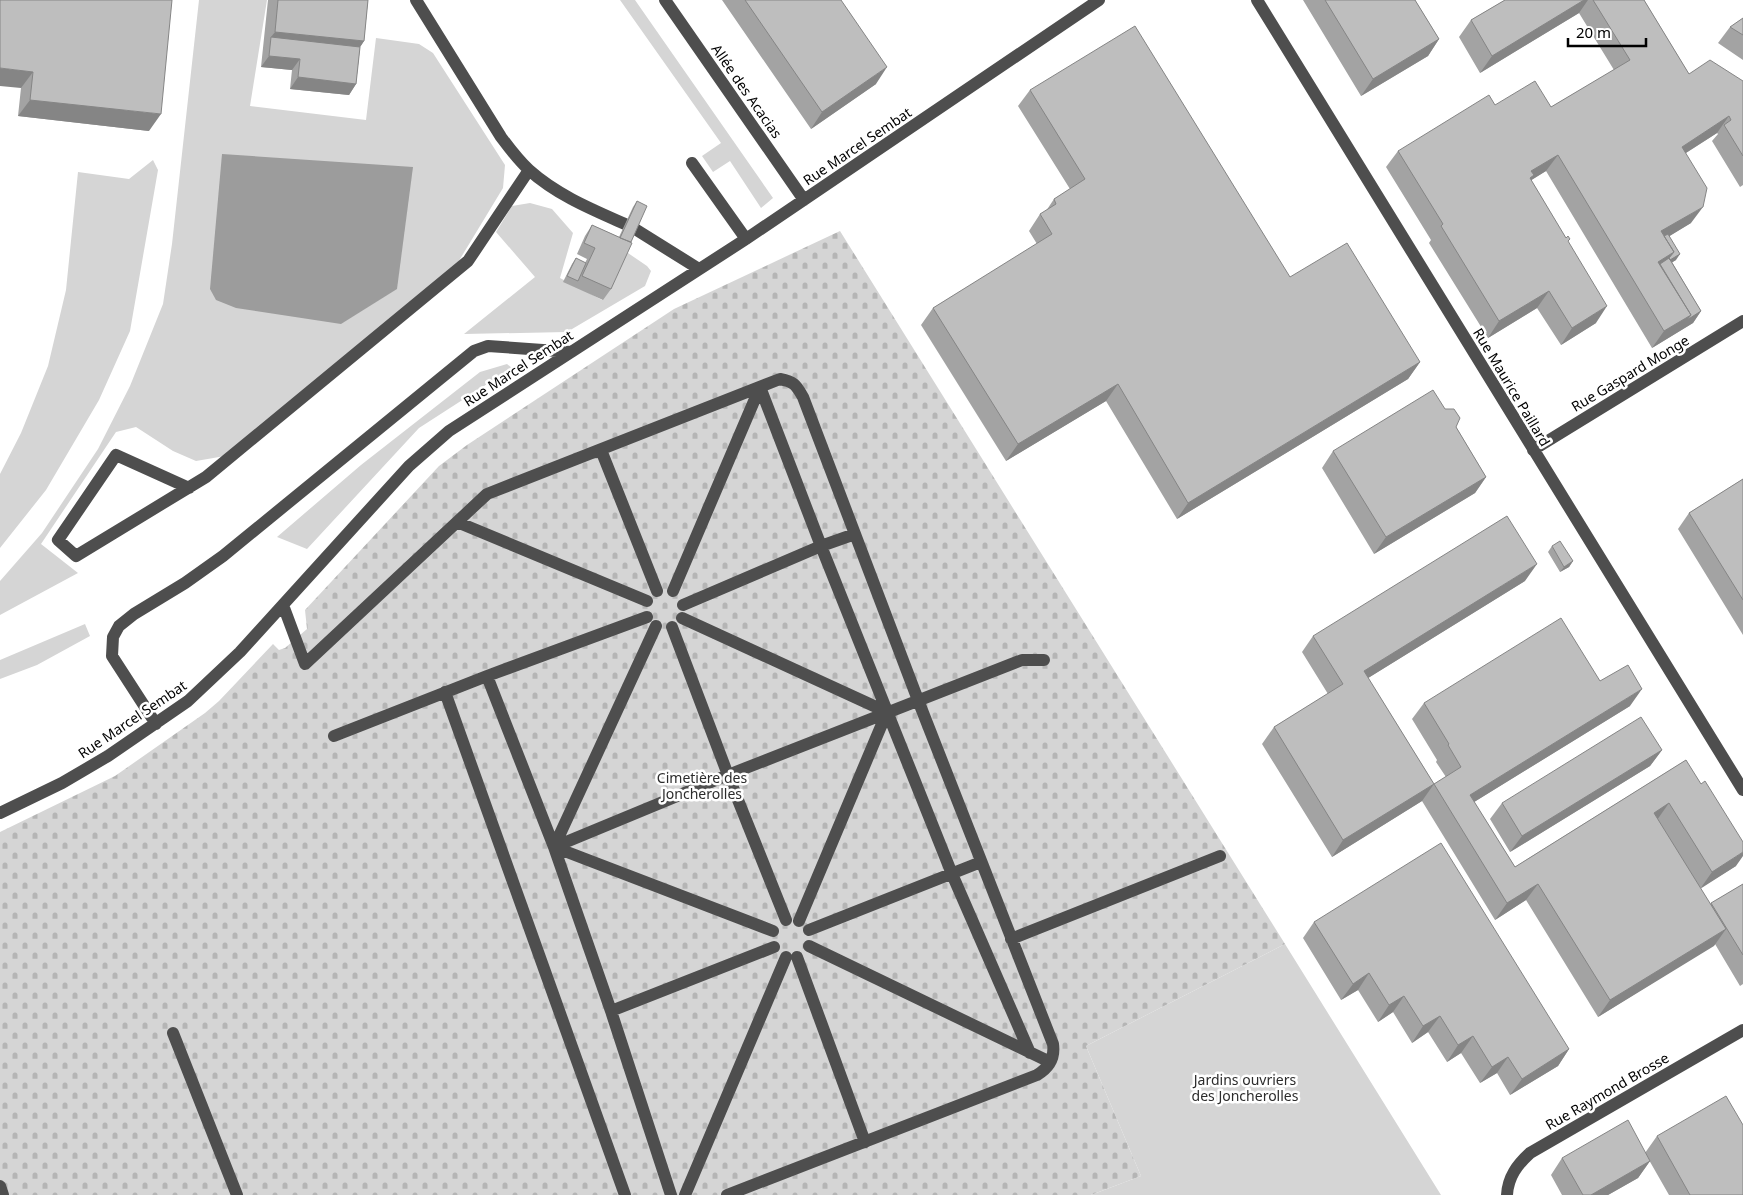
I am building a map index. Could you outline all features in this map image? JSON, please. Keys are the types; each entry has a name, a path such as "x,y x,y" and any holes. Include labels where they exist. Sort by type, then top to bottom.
{"street":[{"path":"416,0 501,137 529,170 568,198 630,227 700,270"},
{"name":"Allée des Acacias","path":"665,0 804,200"},
{"name":"Rue Marcel Sembat","path":"0,812 70,778 108,756 188,701 240,652 409,466 448,431 700,270 1099,0"},
{"name":"Rue Maurice Paillard","path":"1257,0 1743,790"},
{"path":"692,163 746,239"},
{"path":"189,488 116,455 58,540 76,556 189,488 206,477 468,262 529,170"},
{"name":"Rue Gaspard Monge","path":"1533,450 1743,321"},
{"path":"156,724 112,656 112,637 126,619 186,583 223,556 474,351 488,346 571,352"},
{"path":"283,605 305,664 487,494 780,379 792,382 797,386 1053,1044 1054,1055 1046,1069 1037,1075 727,1195"},
{"path":"760,388 952,874 1030,1052"},
{"path":"673,592 760,388"},
{"path":"601,450 657,591"},
{"path":"458,522 647,601"},
{"path":"683,604 821,546 855,534"},
{"path":"657,591 673,592 679,597 684,611 677,622 664,628 656,626 647,617 645,606 647,601 657,591"},
{"path":"334,736 444,692 647,617"},
{"path":"677,622 887,712"},
{"path":"677,622 728,775 786,920"},
{"path":"554,847 656,626"},
{"path":"554,847 728,775 1022,660 1044,660"},
{"path":"487,676 554,847 611,1011 671,1195"},
{"path":"444,692 625,1195"},
{"path":"799,921 887,712"},
{"path":"554,847 774,931"},
{"path":"1011,939 1220,856"},
{"path":"809,930 981,862"},
{"path":"786,920 799,921 809,930 811,938 809,946 805,952 791,957 780,954 774,947 772,937 774,931 779,924 786,920"},
{"path":"809,946 1050,1062"},
{"path":"611,1011 774,947"},
{"path":"791,957 865,1142"},
{"path":"685,1195 791,957"},
{"name":"Rue Raymond Brosse","path":"1507,1195 1509,1182 1514,1171 1522,1160 1536,1149 1743,1030"},
{"path":"173,1033 237,1195"},
{"path":"0,1186 4,1195"}],"green space":[{"path":"199,0 267,0 250,106 366,120 376,38 419,44 433,53 505,165 503,188 457,264 225,456 196,461 173,451 136,427 116,432 41,544 78,573 0,615 0,581 42,533 98,449 130,386 163,304 172,244"},
{"path":"620,0 635,0 773,198 761,208 730,161 713,172 702,156 721,143"},
{"path":"153,160 158,170 130,331 99,400 46,490 0,548 0,474 21,433 48,366 66,290 78,172 129,179"},
{"path":"530,203 552,209 573,233 560,278 602,300 625,251 647,266 651,271 645,286 567,332 464,334 535,277 496,232 512,206"},
{"name":"Cimetière des Joncherolles","path":"840,231 1285,944 1086,1046 1141,1176 1091,1195 0,1195 0,832 115,776 205,713 219,701 273,644 279,650 285,648 307,629 305,610 439,466 467,445 674,309"},
{"path":"507,364 512,368 419,428 307,549 277,537 361,465 480,372"},
{"path":"85,624 90,636 37,665 0,679 0,660"},
{"name":"Jardins ouvriers des Joncherolles","path":"1285,944 1441,1195 1091,1195 1141,1176 1086,1046"}],"shaded area":[{"path":"222,154 413,167 397,289 341,324 236,308 216,300 210,289"}],"building":[{"path":"0,0 172,0 161,114 30,100 33,72 0,68"},
{"path":"278,0 368,0 364,41 275,32"},
{"path":"745,0 841,0 887,67 822,112"},
{"path":"1325,0 1415,0 1439,39 1373,79"},
{"path":"1505,0 1584,0 1492,56 1471,20"},
{"path":"1593,0 1644,0 1689,74 1710,60 1743,81 1743,156 1724,125 1731,120 1729,116 1682,147 1707,188 1703,207 1661,231 1674,252 1658,262 1691,315 1664,331 1558,155 1531,171 1534,175 1530,178 1566,238 1568,236 1570,239 1568,241 1607,306 1572,328 1549,291 1499,321 1398,151 1489,95 1495,105 1535,81 1551,107 1630,60"},
{"path":"1743,18 1743,35 1730,27"},
{"path":"1135,26 1290,277 1347,243 1420,362 1188,503 1118,384 1018,444 933,308 1052,234 1040,214 1056,204 1054,199 1085,179 1030,90"},
{"path":"271,37 360,47 356,84 298,77 300,59 269,56"},
{"path":"637,201 647,206 631,242 620,238"},
{"path":"592,225 632,243 611,289 582,276 595,248 584,243"},
{"path":"1668,234 1680,254 1670,260 1669,258 1674,252 1664,236"},
{"path":"576,258 586,263 578,281 567,276"},
{"path":"1669,258 1701,311 1687,320 1691,315 1660,264"},
{"path":"1433,390 1445,409 1454,409 1460,418 1456,427 1486,477 1386,537 1333,451"},
{"path":"1743,479 1743,600 1689,513"},
{"path":"1507,516 1537,564 1364,671 1434,784 1343,840 1274,727 1343,684 1313,636"},
{"path":"1560,541 1573,561 1564,567 1552,546"},
{"path":"1561,618 1600,681 1628,665 1642,689 1470,795 1515,867 1686,760 1701,784 1705,781 1743,842 1743,852 1712,872 1669,803 1654,813 1726,929 1610,1000 1538,884 1507,903 1434,784 1461,767 1424,703"},
{"path":"1641,717 1662,750 1522,836 1502,803"},
{"path":"1441,843 1569,1049 1522,1079 1508,1057 1492,1067 1473,1036 1458,1045 1440,1016 1423,1026 1404,996 1389,1005 1369,973 1353,984 1314,922"},
{"path":"1743,884 1743,955 1711,903"},
{"path":"1726,1096 1743,1125 1743,1195 1690,1195 1657,1136"},
{"path":"1628,1120 1650,1161 1591,1195 1583,1195 1562,1158"}]}
